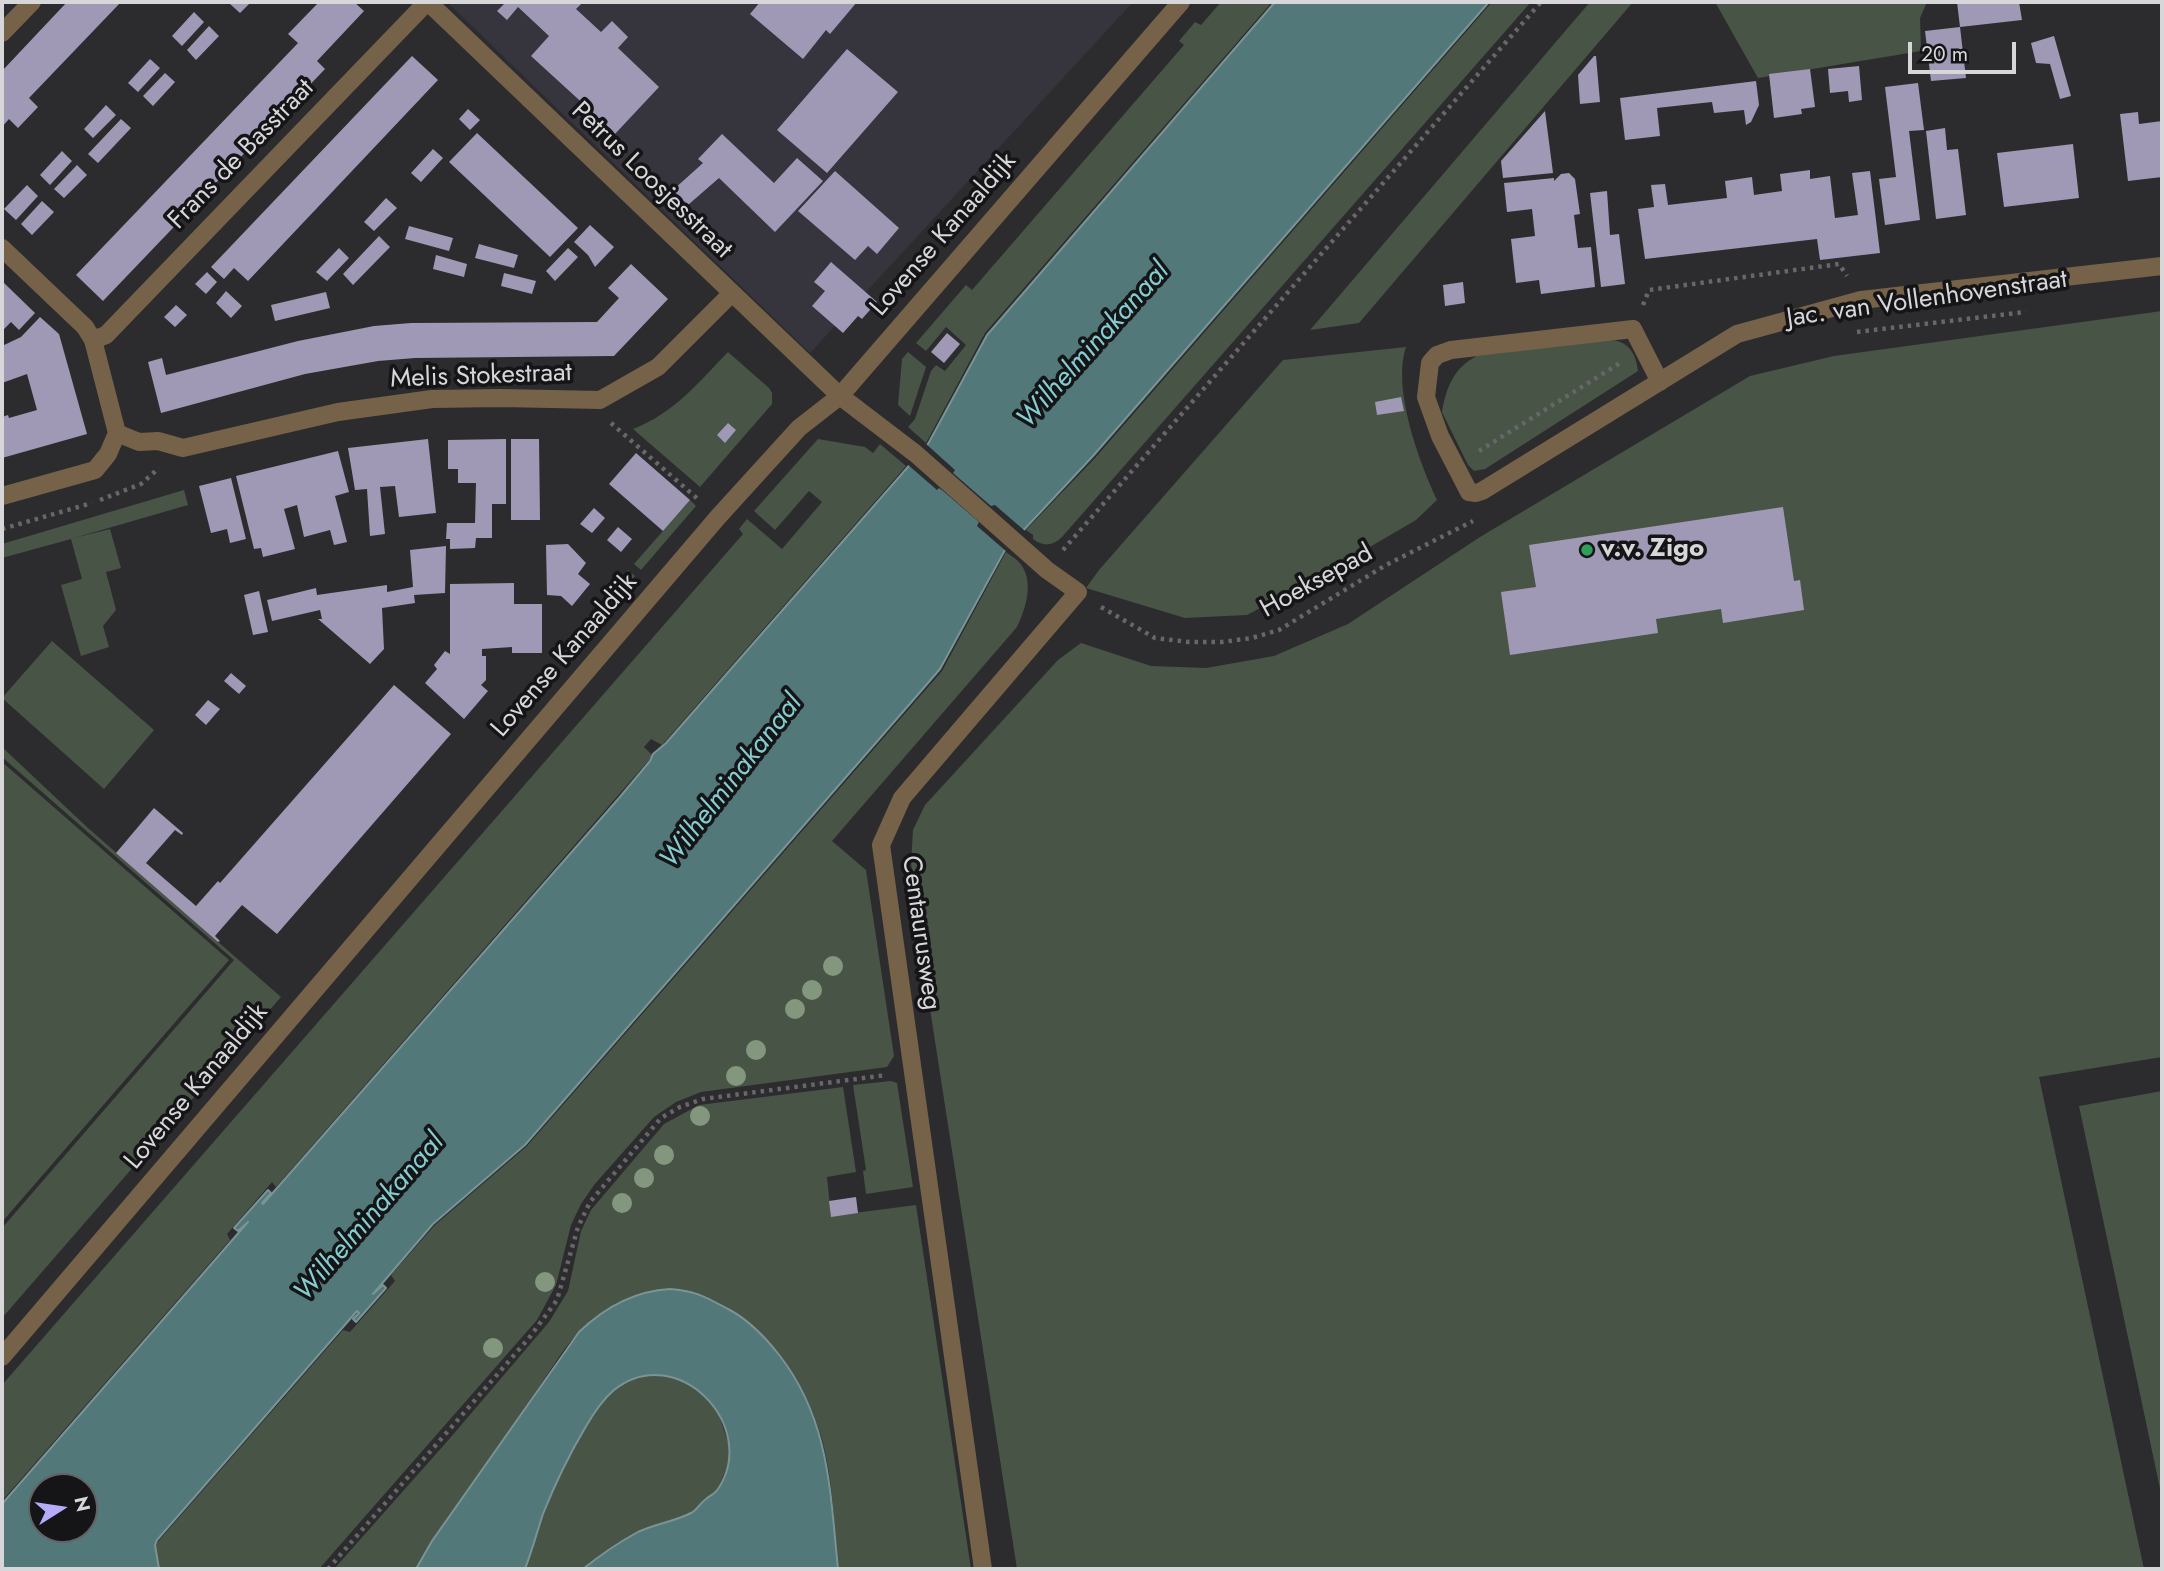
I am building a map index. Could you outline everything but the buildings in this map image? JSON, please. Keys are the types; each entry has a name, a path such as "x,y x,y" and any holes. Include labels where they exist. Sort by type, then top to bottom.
{"street":[{"path":"2,33 32,2"},
{"name":"Petrus Loosjesstraat","path":"427,2 840,396"},
{"name":"Frans de Basstraat","path":"93,340 106,335 427,2"},
{"name":"Lovense Kanaaldijk","path":"2,1357 718,517 799,428 840,396 1181,2"},
{"path":"2,248 85,327 93,340 117,433 107,454 95,470 2,496"},
{"name":"Jac. van Vollenhovenstraat","path":"1633,329 1463,347 1437,355 1430,363 1426,397 1432,418 1469,492 1476,494 1482,491 1737,334 1861,300 2162,266"},
{"name":"Melis Stokestraat","path":"117,433 139,442 158,441 183,448 338,412 432,399 600,400 658,367 731,294"},
{"path":"1633,329 1660,382"},
{"path":"840,396 916,454 1047,570 1078,592"},
{"name":"Centaurusweg","path":"982,1569 881,845 902,798 1078,592"}],"path":[{"path":"1047,570 1541,2"},
{"name":"Jac. van Vollenhovenstraat","path":"1633,329 1649,290 1839,264 1861,300"},
{"name":"Jac. van Vollenhovenstraat","path":"1847,333 2030,312"},
{"path":"1455,467 1644,348"},
{"path":"600,400 608,421 718,517"},
{"name":"Hoeksepad","path":"1078,592 1155,638 1189,642 1252,638 1279,630 1386,565 1481,517"},
{"path":"328,1569 529,1338 557,1300 578,1227 590,1202 661,1118 680,1107 703,1099 912,1072"}],"shaded area":[{"path":"447,2 1133,2 810,353"}],"green space":[{"path":"1221,2 1272,2 985,333 926,443 908,427 915,419 931,371 936,365 945,371 966,345 946,327 926,351 916,343 966,285 972,290 1184,45 1179,41 1195,22 1201,25"},
{"path":"1492,2 1531,2 1062,537 1048,544 1033,539 1033,535 1026,530 1095,458"},
{"path":"1590,2 1633,2 1359,323 1310,330"},
{"path":"1715,2 1927,2 1920,18 1921,51 1758,78"},
{"path":"2162,311 2162,1057 2039,1077 2144,1569 1017,1569 928,996 911,863 913,830 925,805 1058,660 1081,643 1151,666 1206,668 1274,656 1348,624 1480,537 1750,376 1834,356"},
{"path":"1608,340 1621,342 1630,349 1638,371 1485,469 1474,471 1468,465 1442,412 1452,379 1462,366 1477,356"},
{"path":"1406,347 1402,383 1409,425 1437,500 1416,520 1247,615 1185,618 1086,588 1283,360"},
{"path":"728,352 769,388 772,404 700,487 633,429 673,406"},
{"path":"908,352 926,367 910,416 898,405 902,359"},
{"path":"818,439 865,447 873,453 880,444 906,466 662,745 651,739 644,747 652,755 649,760 276,1187 272,1182 227,1234 230,1240 2,1501 2,1385 743,534 739,529 747,519 782,549 822,502 809,491 775,530 754,511"},
{"path":"184,490 188,505 74,538 110,529 121,568 106,572 116,610 103,626 109,647 81,656 61,585 82,579 71,539 2,558 2,544"},
{"path":"690,500 696,506 641,570 634,564"},
{"path":"1006,552 1019,562 1027,577 1026,603 1017,627 832,841 866,870 894,1056 887,1067 701,1092 676,1102 654,1117 594,1185 581,1204 571,1225 556,1285 537,1320 319,1569 159,1569 155,1545 343,1330 350,1332 395,1281 391,1275 435,1225 527,1146 942,671"},
{"path":"628,570 635,576 574,646 569,641"},
{"path":"52,641 154,730 104,789 2,698"},
{"path":"2,747 88,828 281,997 2,1318 2,1228 234,960 2,757"},
{"path":"2,762 229,960 2,1222"},
{"path":"891,1081 897,1083 913,1187 866,1194 863,1171 866,1170 853,1085"},
{"path":"843,1087 856,1172 827,1177 831,1216 916,1205 971,1569 838,1569 828,1466 820,1433 805,1396 785,1361 759,1331 729,1308 696,1294 660,1291 623,1300 586,1325 571,1340 432,1541 416,1569 334,1569 549,1322 568,1291 581,1231 591,1210 664,1124 699,1105"},
{"path":"2162,1091 2162,1498 2079,1106"},
{"path":"645,1375 666,1376 683,1381 702,1393 718,1412 728,1442 729,1457 716,1492 694,1512 638,1532 583,1569 525,1569 560,1475 584,1427 612,1392"}],"water":[{"name":"Wilhelminakanaal","path":"1275,2 1489,2 1093,456 1005,550 940,669 915,698 525,1145 433,1224 373,1294 383,1285 386,1288 356,1322 353,1319 359,1313 357,1311 157,1540 155,1545 159,1569 2,1569 2,1504 28,1474 28,1543 98,1543 98,1473 29,1473 248,1222 238,1231 234,1228 268,1190 271,1193 263,1204 619,798 653,754 666,743 928,444 987,335"},
{"path":"670,1289 702,1296 744,1319 769,1343 797,1381 809,1406 825,1458 838,1569 583,1569 636,1533 693,1512 717,1491 728,1465 728,1440 720,1417 705,1397 686,1383 663,1376 638,1377 614,1390 598,1408 573,1449 552,1492 525,1569 416,1569 432,1541 579,1332 599,1315 621,1302 644,1293"}],"pier":[{"path":"925,443 955,470 953,473 1025,531 1007,552 977,526 979,522 907,464"}],"place":[{"name":"v.v. Zigo","path":"1587,550"}]}
